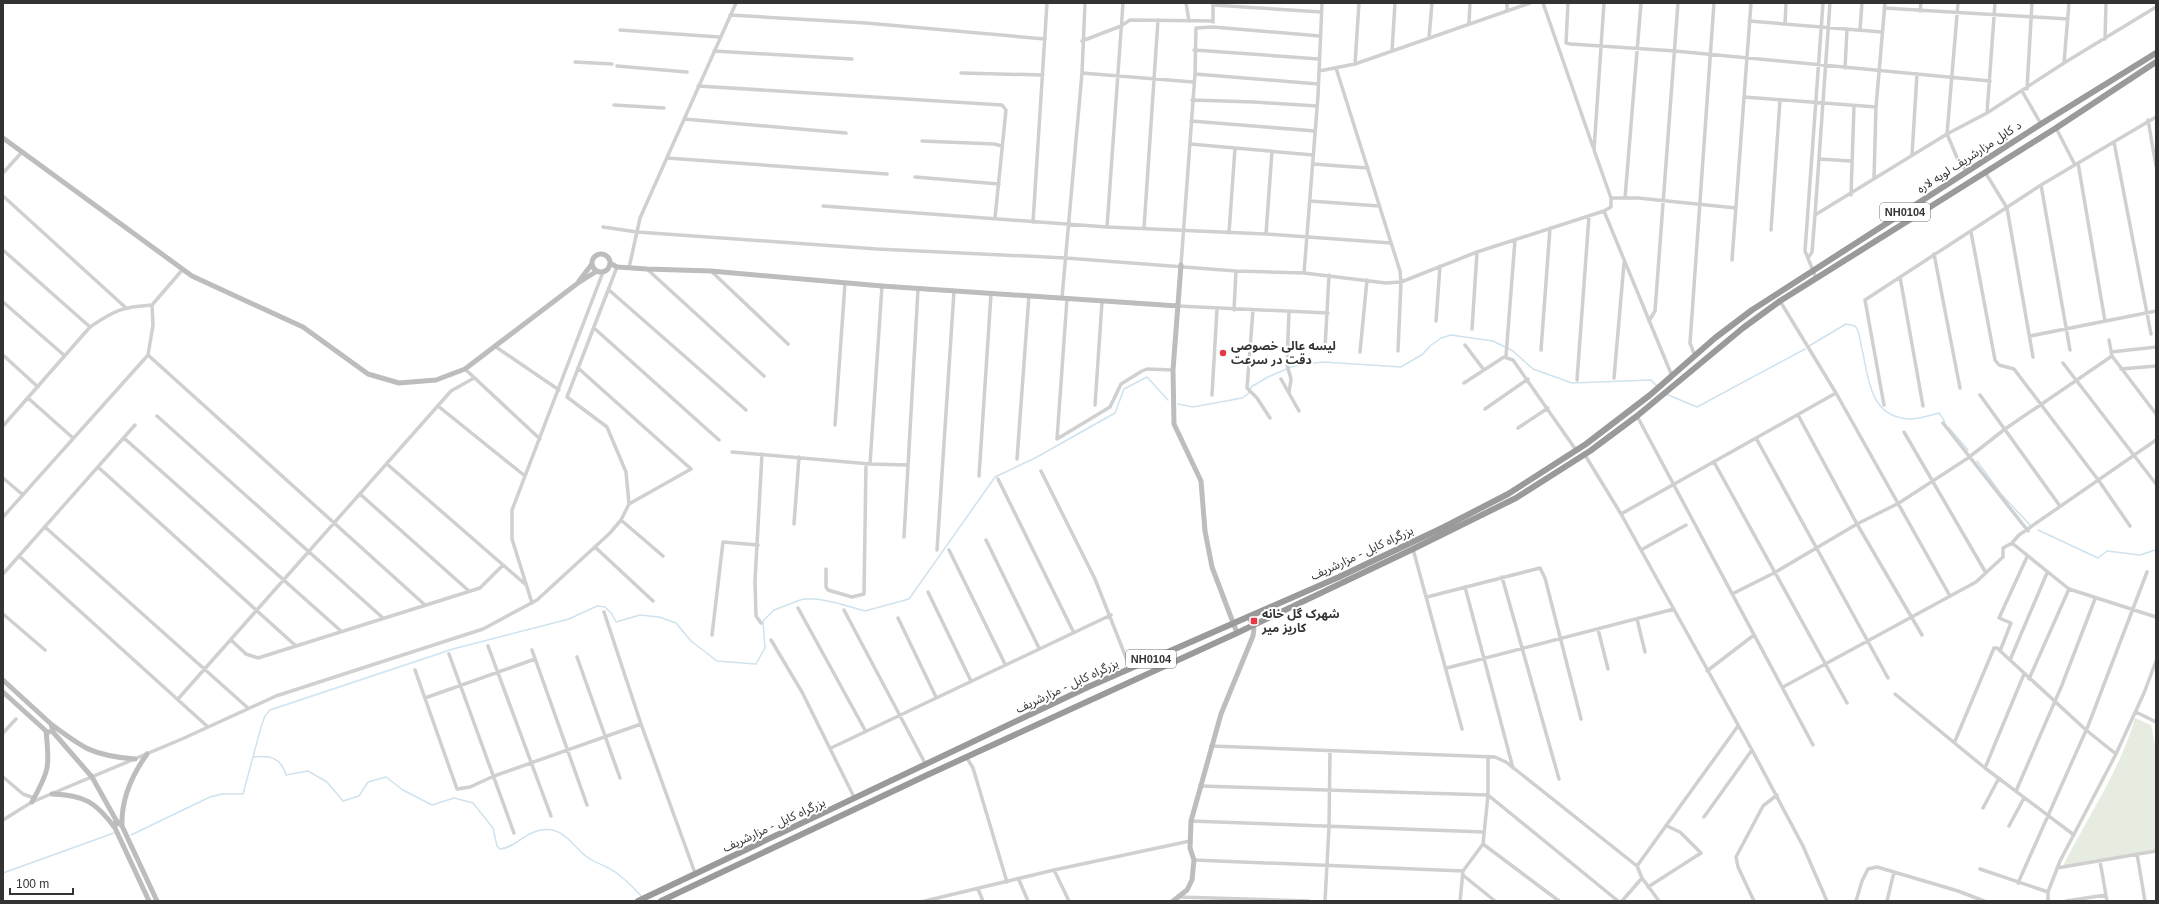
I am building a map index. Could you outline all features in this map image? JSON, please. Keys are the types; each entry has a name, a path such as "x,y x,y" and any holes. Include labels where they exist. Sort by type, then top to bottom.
{"highway":[{"name":"د کابل مزارشریف لویه لاره","path":"1663,384 1752,310 2041,124 2156,54"},
{"name":"د کابل مزارشریف لویه لاره","path":"1668,390 1710,353 1780,301 2056,128 2156,62"},
{"path":"1752,310 1757,317"},
{"name":"بزرگراه کابل - مزارشریف","path":"661,901 925,776 1237,633 1385,559 1508,494 1586,444 1663,384"},
{"name":"بزرگراه کابل - مزارشریف","path":"1385,559 1413,549 1516,498 1588,453 1668,390"},
{"path":"1628,412 1635,417"},
{"path":"1586,444 1588,453"},
{"path":"1475,511 1478,517"},
{"name":"بزرگراه کابل - مزارشریف","path":"638,901 855,799 924,763 1002,729 1132,667 1234,624 1249,616 1341,580"}],"street":[{"path":"629,268 640,218 719,38 736,3"},
{"path":"1033,222 1047,3"},
{"path":"1085,3 1082,40 1082,73 1066,258 1057,440 1110,407 1121,384 1142,371 1147,369 1173,370"},
{"path":"1107,227 1123,3"},
{"path":"1186,3 1189,21"},
{"path":"1304,273 1317,106 1322,3"},
{"path":"1355,64 1359,3"},
{"path":"1392,51 1396,3"},
{"path":"1429,38 1432,3"},
{"path":"1469,23 1470,3"},
{"path":"1507,3 1507,11"},
{"path":"1319,71 1355,64 1530,3"},
{"path":"603,227 637,232 877,249 1066,258 1236,271 1330,275 1386,283 1401,282 1477,252 1604,212 1612,206 1611,198 1543,3"},
{"path":"1568,3 1566,43 1674,51 1990,81"},
{"path":"1594,150 1604,3"},
{"path":"1625,198 1641,3"},
{"path":"1649,321 1656,311 1678,3"},
{"path":"1695,356 1690,343 1714,3"},
{"path":"1732,260 1751,3"},
{"path":"1785,24 1786,3"},
{"path":"1816,278 1805,251 1823,3"},
{"path":"1808,258 1812,252 1815,222 1830,3"},
{"path":"1860,30 1862,3"},
{"path":"1874,179 1876,107 1885,3"},
{"path":"1920,11 1921,3"},
{"path":"1958,3 1953,78 1946,134 1958,160 1967,172"},
{"path":"1987,113 1995,3"},
{"path":"2027,88 2032,3"},
{"path":"2064,63 2069,3"},
{"path":"2105,39 2106,3"},
{"path":"1213,28 1213,4 1321,12"},
{"path":"1815,215 1851,195 1946,134 1987,113 2064,63 2156,7"},
{"path":"1884,8 1957,14 2068,19"},
{"path":"730,15 866,22 1045,39"},
{"path":"1082,40 1121,26 1130,20 1213,21"},
{"path":"1144,228 1156,78 1158,20"},
{"path":"1749,21 1882,32"},
{"path":"1237,633 1212,566 1205,531 1201,481 1174,424 1173,370 1190,144 1196,28 1320,36"},
{"path":"1845,68 1847,29"},
{"path":"620,30 719,38"},
{"path":"1194,50 1319,59"},
{"path":"714,51 852,59"},
{"path":"575,62 612,64"},
{"path":"617,66 687,72"},
{"path":"1336,68 1368,168 1378,206 1400,271 1401,282 1398,351"},
{"path":"961,73 1043,76"},
{"path":"1082,73 1193,82"},
{"path":"1194,74 1318,84"},
{"path":"1912,155 1917,74"},
{"path":"698,86 1002,105 1006,110 995,218"},
{"path":"2022,91 2041,124"},
{"path":"1744,97 1876,107"},
{"path":"1192,100 1317,106"},
{"path":"1771,230 1780,100"},
{"path":"614,105 664,108"},
{"path":"1851,195 1854,106"},
{"path":"1884,405 1865,300 2041,186 2148,120 2156,117"},
{"path":"684,119 846,133"},
{"path":"2148,120 2156,166"},
{"path":"1191,121 1315,131"},
{"path":"2056,128 2076,164 2105,321"},
{"path":"3,138 192,276 303,327 368,374 399,383 436,380 465,369 496,347 578,283 597,271 603,272"},
{"path":"922,142 994,144 1002,146"},
{"path":"2114,142 2151,334"},
{"path":"1190,144 1313,154"},
{"path":"1229,233 1235,148"},
{"path":"1266,234 1272,151"},
{"path":"3,174 22,152"},
{"path":"667,158 887,174"},
{"path":"1819,159 1851,162"},
{"path":"1313,164 1368,168"},
{"path":"1985,172 2007,208 2033,357"},
{"path":"915,177 999,184"},
{"path":"2041,186 2070,350"},
{"path":"3,196 125,307"},
{"path":"1611,198 1664,200 1736,208"},
{"path":"1310,201 1378,206"},
{"path":"824,206 1107,227 1266,234 1391,243"},
{"path":"1604,212 1672,376"},
{"path":"1577,380 1589,216"},
{"path":"1808,221 1815,222"},
{"path":"1541,350 1550,228"},
{"path":"1971,232 1993,355 1999,364 2014,369 2098,480 2130,526"},
{"path":"1464,383 1506,355 1508,345 1515,240"},
{"path":"3,250 90,327"},
{"path":"1472,329 1477,252"},
{"path":"578,283 592,264 593,258 601,254 606,256 610,263 617,267 629,268 711,272 918,289 1029,295 1102,302 1234,310 1328,313"},
{"path":"1934,254 1960,388"},
{"path":"1614,378 1624,262"},
{"path":"532,603 512,539 512,510 603,272 608,269 610,263"},
{"path":"592,264 597,271"},
{"path":"1436,321 1440,266"},
{"path":"617,267 567,397 606,427 626,472 629,504"},
{"path":"3,426 90,327 106,316 125,307 152,304 183,269"},
{"path":"647,269 764,376"},
{"path":"1234,310 1236,271"},
{"path":"711,272 788,344"},
{"path":"1325,348 1330,275"},
{"path":"1900,278 1923,406"},
{"path":"1360,352 1366,280"},
{"path":"835,425 845,283"},
{"path":"826,569 826,587 828,590 852,597 864,594 868,464 882,286"},
{"path":"904,536 918,289"},
{"path":"609,290 746,410"},
{"path":"937,550 954,291"},
{"path":"979,476 991,294"},
{"path":"1016,459 1029,295"},
{"path":"1780,301 1836,393 1950,596"},
{"path":"3,302 65,356"},
{"path":"1095,405 1102,302"},
{"path":"3,517 148,355 153,325 152,304"},
{"path":"1212,395 1217,309"},
{"path":"1253,310 1248,389 1270,418"},
{"path":"1289,311 1287,366 1290,373 1289,393"},
{"path":"2030,336 2156,311"},
{"path":"594,328 719,440"},
{"path":"2109,340 2112,354 2121,369 2156,414"},
{"path":"1465,345 1484,370"},
{"path":"496,347 558,390"},
{"path":"1732,594 1774,573 1857,524 1899,503 1968,458 2005,429 2112,354 2156,347"},
{"path":"3,355 38,387"},
{"path":"148,355 425,605"},
{"path":"1506,355 1515,361 1576,450"},
{"path":"2063,363 2156,484"},
{"path":"2121,369 2156,366"},
{"path":"3,820 33,800 52,794 135,759 276,696 483,629 532,603 595,547 620,520 629,504 691,469 578,368"},
{"path":"465,369 540,439"},
{"path":"178,699 451,391 474,378"},
{"path":"1281,379 1299,412"},
{"path":"1485,409 1528,380"},
{"path":"1621,514 1836,393"},
{"path":"1980,395 2060,506"},
{"path":"28,398 73,438"},
{"path":"438,406 525,476"},
{"path":"1518,428 1548,408"},
{"path":"1798,415 1857,524 1922,635"},
{"path":"157,416 383,618"},
{"path":"1635,417 1673,484 1813,745"},
{"path":"1943,423 1968,458 2028,531"},
{"path":"3,574 135,425"},
{"path":"1904,432 1986,573"},
{"path":"124,438 341,631"},
{"path":"1756,438 1888,678"},
{"path":"1783,687 1976,582 2003,557 2003,548 2012,543 2019,535 2028,531 2060,506 2156,440"},
{"path":"732,452 868,464 907,465"},
{"path":"1588,453 1707,671 1777,795 1803,846 1827,901"},
{"path":"761,623 756,616 755,581 762,454"},
{"path":"794,524 798,457"},
{"path":"1714,462 1847,703"},
{"path":"387,464 526,585"},
{"path":"98,467 296,646"},
{"path":"1041,471 1095,579 1111,615 1127,660 1132,667"},
{"path":"3,478 23,495"},
{"path":"998,479 1074,633"},
{"path":"360,494 469,591"},
{"path":"620,520 664,556"},
{"path":"1641,550 1686,525"},
{"path":"45,527 248,708"},
{"path":"986,540 1039,648"},
{"path":"712,635 723,542 758,545"},
{"path":"2012,543 2027,557 2069,589 2095,599 2156,617"},
{"path":"595,547 653,601"},
{"path":"1413,549 1447,668 1462,729"},
{"path":"949,550 1005,664"},
{"path":"18,556 208,727"},
{"path":"2000,651 2011,623 1999,618 2027,557"},
{"path":"231,640 246,654 258,658 469,591 486,584 503,565"},
{"path":"1427,597 1540,568 1561,639 1581,719"},
{"path":"2018,883 2049,817 2061,783 2086,730 2147,572"},
{"path":"2010,660 2047,573"},
{"path":"1502,577 1559,779"},
{"path":"1465,587 1514,769"},
{"path":"2029,679 2069,589"},
{"path":"928,592 971,681"},
{"path":"2016,791 2095,599"},
{"path":"798,608 865,730"},
{"path":"1447,668 1523,650 1674,609"},
{"path":"844,610 924,763"},
{"path":"604,612 641,724 695,873"},
{"path":"3,614 45,650"},
{"path":"831,748 865,730 900,716 936,697 1111,615"},
{"path":"1175,899 1189,887 1194,860 1190,841 1191,821 1220,714 1253,636 1253,625 1249,616"},
{"path":"898,618 936,697"},
{"path":"1637,619 1646,652"},
{"path":"1598,629 1608,669"},
{"path":"1707,671 1754,635"},
{"path":"771,640 802,692 855,799"},
{"path":"488,646 551,816"},
{"path":"1955,741 1994,648 2000,651 2086,730 2116,754"},
{"path":"532,650 566,750 587,805"},
{"path":"450,654 514,833"},
{"path":"577,656 620,778"},
{"path":"425,698 535,659"},
{"path":"2048,901 2048,892 2057,868 2116,754 2136,712 2156,661"},
{"path":"415,670 457,789 470,787 494,776 641,724"},
{"path":"1985,768 2024,674"},
{"path":"3,680 51,724 84,748 102,755 135,759"},
{"path":"3,692 46,731 53,732"},
{"path":"1895,694 1955,741 1985,768 2074,835"},
{"path":"2136,712 2156,723"},
{"path":"3,733 16,719"},
{"path":"51,724 53,732 92,777 116,820 122,826 157,901"},
{"path":"1637,866 1738,726"},
{"path":"33,800 45,780 49,766 46,731"},
{"path":"1211,746 1495,757 1514,769 1637,866 1642,878 1659,901"},
{"path":"1704,817 1752,750"},
{"path":"1325,901 1329,827 1330,751"},
{"path":"122,826 122,817 130,783 136,769 146,754"},
{"path":"1460,901 1464,876 1463,871 1483,844 1488,795 1488,757"},
{"path":"967,758 973,768 1007,882"},
{"path":"1983,808 1999,778"},
{"path":"4,780 33,800"},
{"path":"1200,786 1488,795 1618,901"},
{"path":"52,794 83,798 93,803 115,828 148,901"},
{"path":"1754,901 1736,860 1763,806 1777,795"},
{"path":"2009,826 2024,798"},
{"path":"115,828 116,820"},
{"path":"1191,821 1484,832"},
{"path":"1648,887 1702,853 1680,832 1667,826"},
{"path":"925,901 939,900 1054,870 1190,841"},
{"path":"1483,844 1559,901"},
{"path":"2057,868 2156,851"},
{"path":"2137,854 2145,901"},
{"path":"1194,860 1326,864 1463,871"},
{"path":"2100,861 2107,901"},
{"path":"1856,901 1868,868 1877,867 1984,901"},
{"path":"1980,869 2048,892"},
{"path":"1054,870 1069,901"},
{"path":"1887,901 1894,872"},
{"path":"1464,876 1495,901"},
{"path":"1622,901 1642,878"},
{"path":"1019,880 1028,901"},
{"path":"978,889 983,901"},
{"path":"1966,901 1968,895"},
{"path":"2066,901 2106,895"},
{"path":"1175,899 1309,901"}],"shaded area":[{"path":"2135,718 2151,725 2156,751 2156,850 2063,866 2121,757"}],"waterway":[{"path":"1809,346 1846,324 1855,326 1859,334 1872,391 1876,400 1883,408 1891,414 1907,419 1920,418 1939,413 1945,422"},
{"path":"1178,404 1193,407 1242,398 1248,394 1251,387 1268,377 1291,367 1306,364 1323,362 1401,367 1423,354 1430,346 1441,338 1451,335 1493,341 1513,351 1533,369 1572,383 1651,380 1657,386"},
{"path":"1666,394 1697,407 1805,349"},
{"path":"131,835 210,797 222,794 243,794 261,727 265,716 270,710 453,649 569,619 597,606 605,607 612,614 616,622 640,615 659,617 676,623 691,641 717,661 756,664 765,648 763,621 774,610 803,599 817,599 865,611 909,599 995,477 1037,457 1115,413 1124,389 1147,377 1168,400"},
{"path":"1949,428 1968,450"},
{"path":"1977,461 2001,494 2030,525"},
{"path":"2038,530 2098,558 2107,551 2140,555 2155,550"},
{"path":"253,757 270,757 278,761 284,769 286,775 308,771 327,782 343,801 359,796 368,782 386,777 403,790 432,805 454,798 473,803 493,828 497,846 500,849 510,846 529,834 541,830 556,831 567,838 587,857 615,872 628,882 642,897"},
{"path":"3,873 114,833"}],"place":[{"name":"لیسه عالی خصوصی دقت در سرعت","path":"1223,353"},
{"name":"شهرک گل خانه کاریز میر","path":"1254,621"}]}
